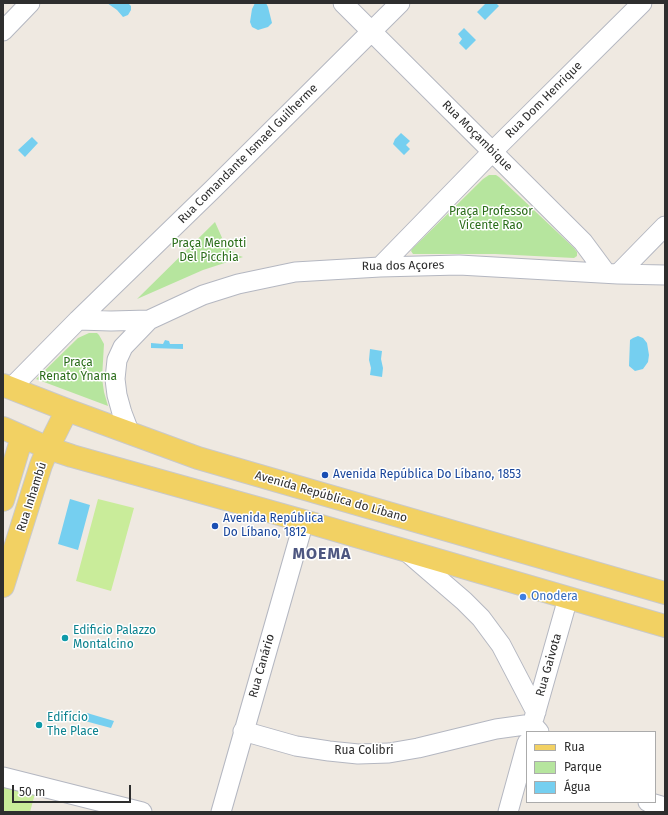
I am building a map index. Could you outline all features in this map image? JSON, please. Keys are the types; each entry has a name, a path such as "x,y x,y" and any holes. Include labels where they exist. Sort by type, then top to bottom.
{"main road":[{"name":"Avenida República do Líbano","path":"7,386 130,434 198,458 665,593"},
{"name":"Rua Inhambú","path":"3,586 41,465 67,410"},
{"path":"3,428 48,448 72,456 304,521 665,626"},
{"path":"3,500 22,437"},
{"path":"304,521 308,513 313,508 322,505 353,508 432,526"}],"street":[{"path":"3,31 30,3"},
{"name":"Rua Moçambique","path":"343,3 583,242 612,274"},
{"name":"Rua Comandante Ismael Guilherme","path":"7,386 214,189 400,3"},
{"name":"Rua Dom Henrique","path":"380,267 642,3"},
{"path":"612,274 665,226"},
{"name":"Rua dos Açores","path":"130,434 117,395 115,379 117,360 123,347 149,320 203,295 238,284 295,272 380,267 459,265 612,274 665,275"},
{"name":"Rua dos Açores","path":"78,320 149,320"},
{"name":"Rua Canário","path":"221,812 304,521"},
{"path":"406,551 464,601 481,618 501,645 534,725"},
{"name":"Rua Gaivota","path":"534,725 568,598"},
{"name":"Rua Colibri","path":"243,731 296,746 329,752 358,754 389,753 418,748 496,729 534,725"},
{"path":"508,812 526,747"},
{"path":"3,777 142,812"},
{"path":"651,803 665,807"}],"green space":[{"name":"Praça Professor Vicente Rao","path":"489,175 496,175 499,177 574,248 577,252 577,256 574,258 495,254 413,254 411,251 412,249 483,179"},
{"name":"Praça Menotti Del Picchia","path":"215,222 223,240 229,248 237,255 243,257 203,270 137,299"},
{"name":"Praça Renato Ynama","path":"89,333 97,333 104,344 102,378 108,406 36,379 78,338"},
{"path":"98,499 134,508 111,591 76,581"},
{"path":"3,781 36,790 30,812 3,812"}],"water":[{"path":"107,3 128,3 131,6 131,10 128,15 123,17 117,10"},
{"path":"255,3 266,3 272,23 268,27 258,30 252,27 250,22 252,9"},
{"path":"486,3 496,3 499,6 485,20 477,12"},
{"path":"464,28 476,40 466,50 459,43 462,39 458,34"},
{"path":"401,133 410,141 406,145 410,149 404,155 393,144 395,139"},
{"path":"32,137 38,143 25,157 18,150"},
{"path":"638,336 643,338 647,343 649,355 648,362 643,369 635,371 629,366 630,340"},
{"path":"165,340 169,341 170,344 183,344 183,349 151,348 151,343 163,344"},
{"path":"370,349 382,351 382,377 370,375"},
{"path":"70,499 90,505 78,550 58,544"},
{"path":"87,713 114,721 111,728 85,721"}],"place":[{"name":"Avenida República Do Líbano, 1853","path":"325,475"},
{"name":"Avenida República Do Líbano, 1812","path":"215,526"},
{"name":"Onodera","path":"523,597"},
{"name":"Edificio Palazzo Montalcino","path":"65,638"},
{"name":"Edifício The Place","path":"39,725"}],"district":[{"name":"MOEMA","path":"322,555"}]}
